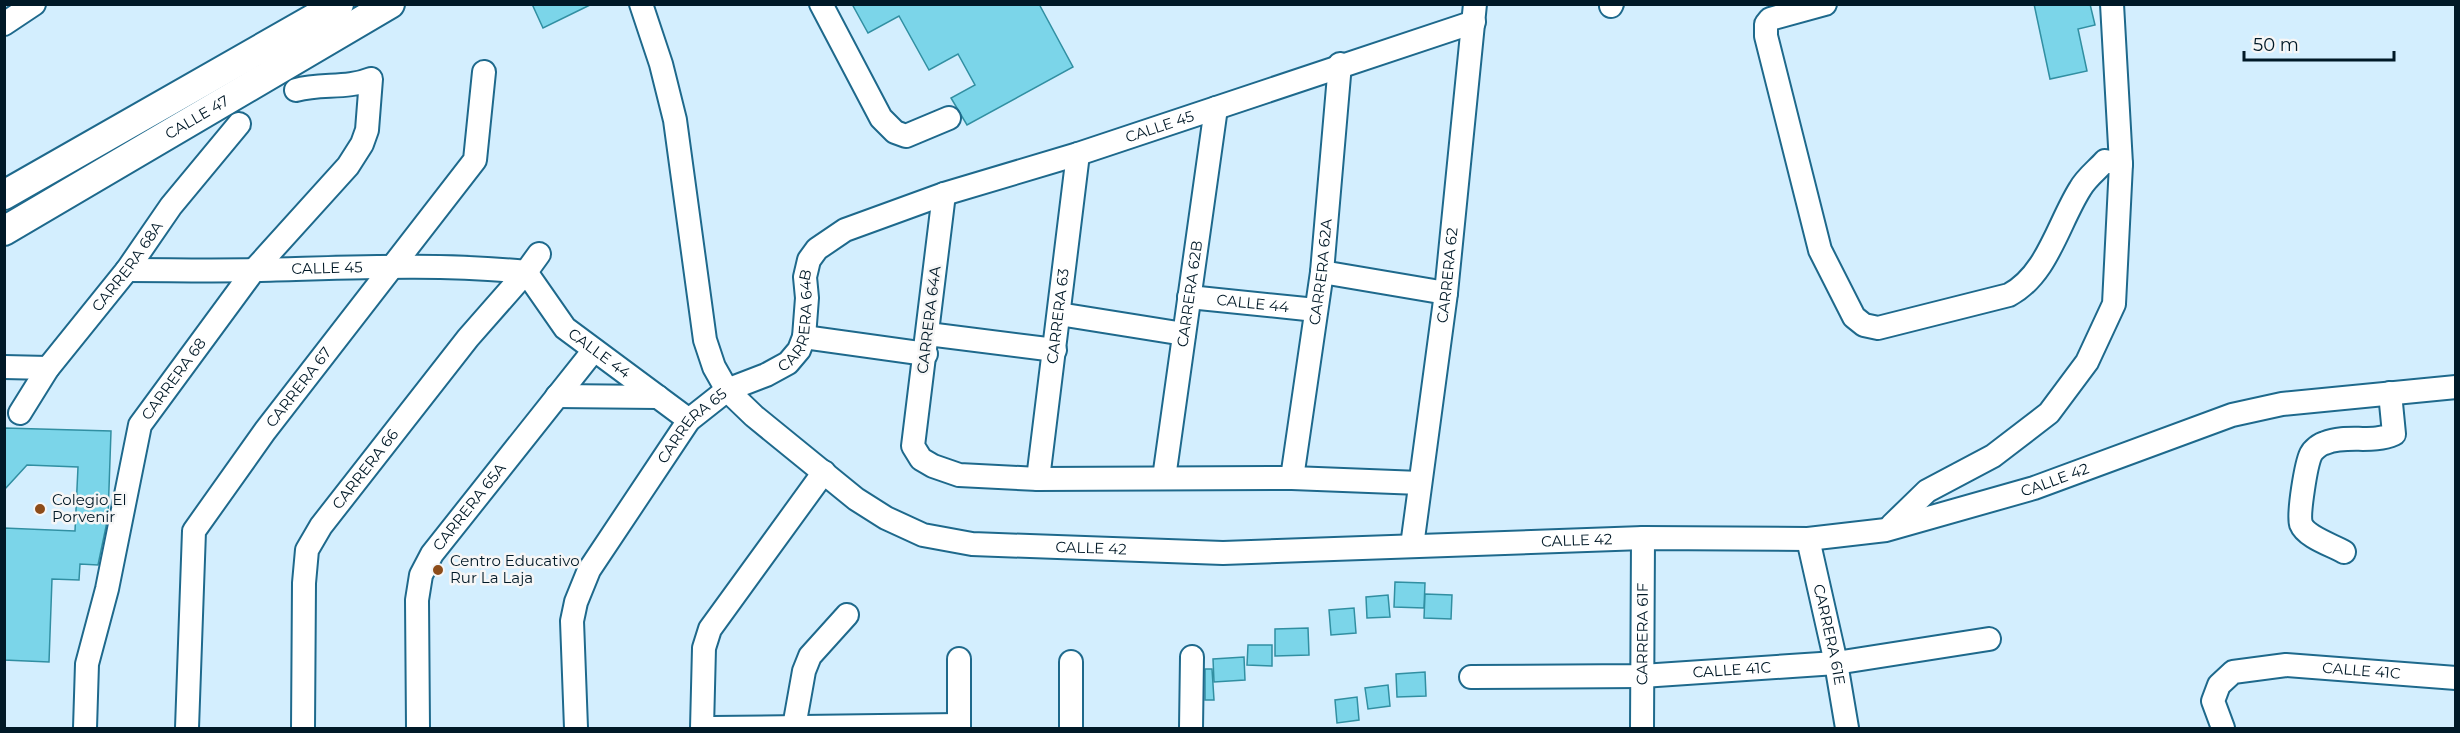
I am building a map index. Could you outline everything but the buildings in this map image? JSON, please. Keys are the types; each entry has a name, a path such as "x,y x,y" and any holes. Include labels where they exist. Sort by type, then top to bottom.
{"main road":[{"name":"CALLE 47","path":"4,195 339,4"},
{"name":"CALLE 47","path":"4,231 390,4"}],"street":[{"path":"4,24 34,4"},
{"name":"CARRERA 65","path":"576,729 577,695 572,643 576,602 589,570 689,420 727,390 714,367 705,340 675,120 662,64 642,4"},
{"path":"820,4 881,118 895,132 906,136 949,118"},
{"path":"1825,4 1770,19 1766,24 1766,36 1820,250 1848,308 1864,325 1878,328 2008,295 2024,287 2035,273 2081,186 2105,161 2121,164"},
{"path":"1886,530 1912,508 1927,491 1993,456 2049,413 2086,362 2114,304 2121,164 2112,4"},
{"name":"CALLE 45","path":"845,230 944,194 1078,154 1216,108 1474,13"},
{"name":"CARRERA 62","path":"1412,546 1446,293 1474,13"},
{"name":"CARRERA 62A","path":"1292,478 1322,272 1340,64"},
{"name":"CARRERA 67","path":"187,729 194,531 265,431 475,160 484,72"},
{"name":"CARRERA 68","path":"85,729 87,664 107,589 140,425 254,270 348,166 362,144 367,130 371,80 348,85 315,85 296,90"},
{"name":"CARRERA 62B","path":"1164,478 1216,108"},
{"name":"CARRERA 68A","path":"20,413 48,368 127,270 171,206 239,124"},
{"name":"CARRERA 63","path":"1038,479 1078,154"},
{"name":"CARRERA 64A","path":"944,194 913,446 921,459 933,466 959,474 1038,479"},
{"name":"CARRERA 64B","path":"727,390 766,375 788,363 800,350 804,337 807,298 805,277 809,260 817,249 845,230"},
{"name":"CALLE 45","path":"127,270 475,267 532,263"},
{"name":"CALLE 44","path":"532,263 564,328 689,420"},
{"name":"CARRERA 66","path":"303,729 304,583 308,550 321,526 468,338 532,263"},
{"path":"1322,272 1446,293"},
{"name":"CALLE 44","path":"1189,297 1316,310"},
{"path":"1059,314 1184,334"},
{"path":"804,337 1055,350"},
{"name":"CARRERA 65A","path":"418,729 417,600 421,575 432,554 594,350"},
{"path":"4,367 48,368"},
{"name":"CALLE 42","path":"727,390 754,417 856,499 886,518 923,535 972,544 1223,553 1412,546 1551,531 1643,538 1808,539 1886,530 2034,488 2232,415 2282,404 2456,387"},
{"path":"2344,552 2310,533 2301,525 2300,512 2311,454 2322,444 2333,440 2386,438 2394,435 2390,393"},
{"path":"557,396 658,397"},
{"path":"702,729 704,648 710,629 824,472"},
{"path":"1038,479 1292,478 1420,483"},
{"name":"CARRERA 61F","path":"1642,729 1643,538"},
{"name":"CARRERA 61E","path":"1808,539 1836,663 1847,729"},
{"path":"794,726 804,671 810,656 847,615"},
{"name":"CALLE 41C","path":"1471,676 1642,676 1836,663 1989,639"},
{"path":"1191,729 1192,657"},
{"path":"713,729 794,726 958,727 958,659"},
{"path":"1071,662 1071,729"},
{"name":"CALLE 41C","path":"2223,729 2213,701 2219,685 2233,672 2286,665 2456,678"}],"place":[{"name":"Colegio El Porvenir","path":"40,509"},
{"name":"Centro Educativo Rur La Laja","path":"438,570"}]}
